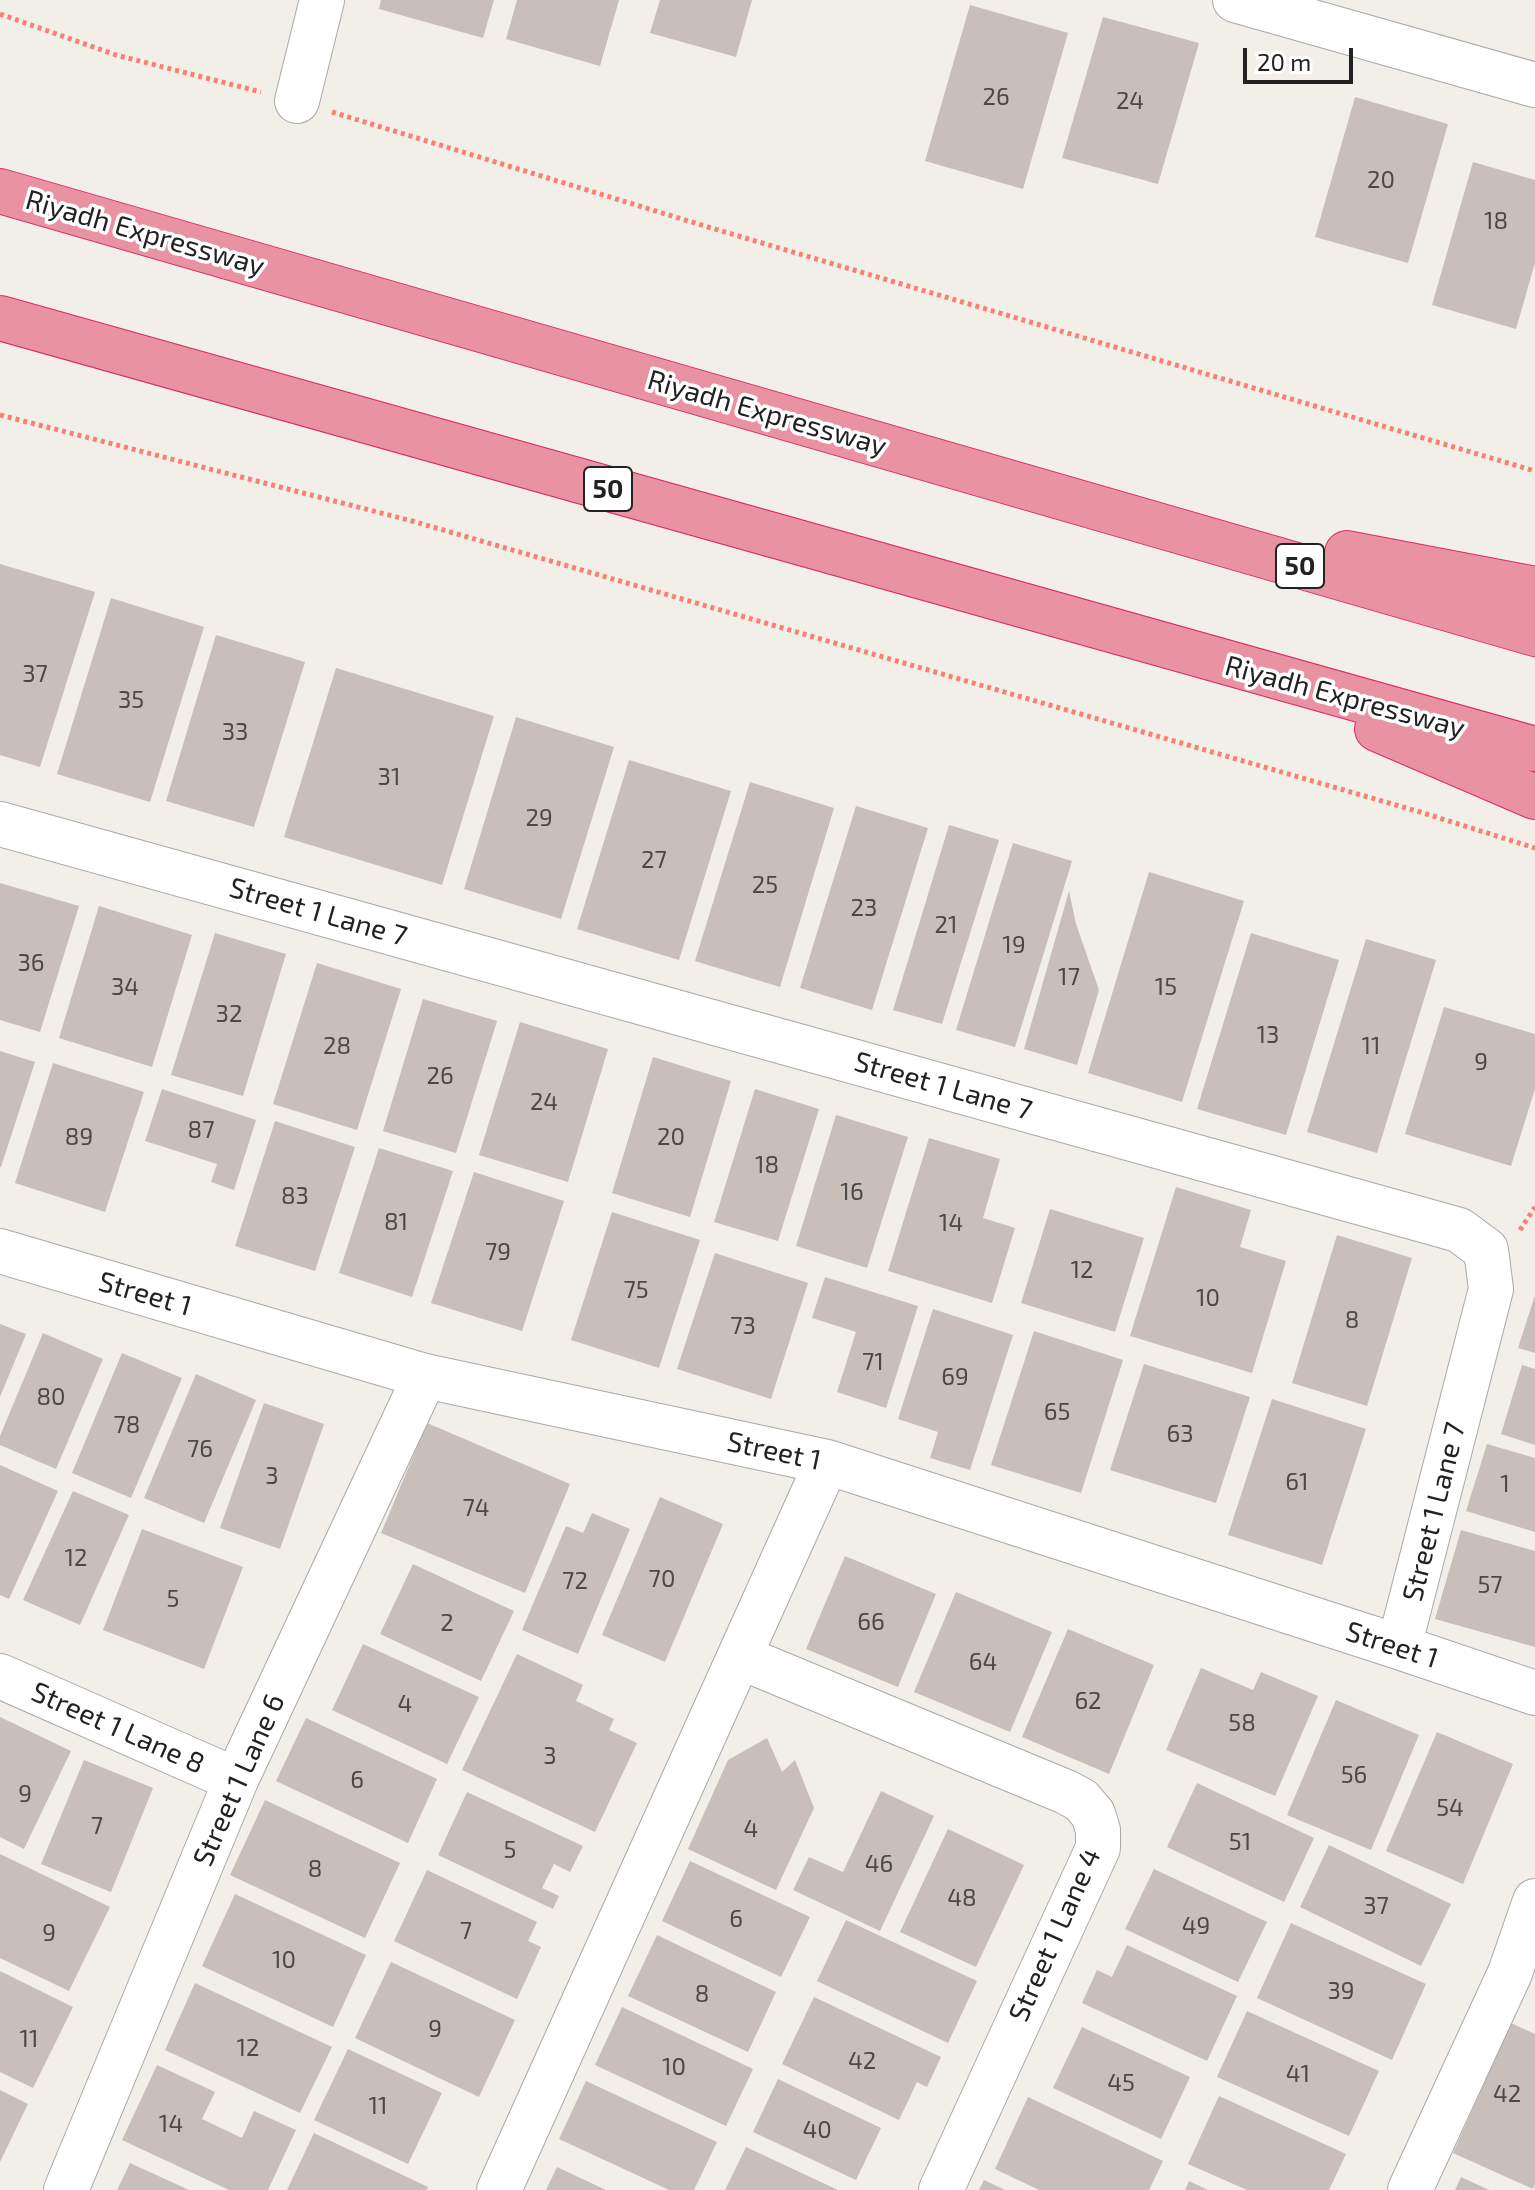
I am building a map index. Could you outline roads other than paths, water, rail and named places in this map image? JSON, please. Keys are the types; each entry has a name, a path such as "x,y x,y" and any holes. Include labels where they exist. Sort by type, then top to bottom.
{"highway":[{"name":"Riyadh Expressway","path":"0,191 1535,634"},
{"name":"Riyadh Expressway","path":"0,318 1535,749"},
{"path":"1066,499 1535,589"},
{"path":"1216,661 1535,797"}],"street":[{"path":"297,101 322,0"},
{"path":"1235,0 1535,85"},
{"path":"0,176 58,209"},
{"name":"Street 1 Lane 7","path":"0,824 1459,1230 1486,1250 1491,1289 1399,1647"},
{"name":"Street 1","path":"0,1251 425,1376 827,1462 1535,1693"},
{"name":"Street 1 Lane 6","path":"66,2190 236,1780 425,1376"},
{"path":"499,2190 827,1462"},
{"name":"Street 1 Lane 4","path":"740,1657 1066,1792 1081,1800 1093,1814 1098,1830 1098,1848 941,2190"},
{"name":"Street 1 Lane 8","path":"0,1676 236,1780"},
{"path":"1410,2190 1522,1979 1535,1901"}]}
